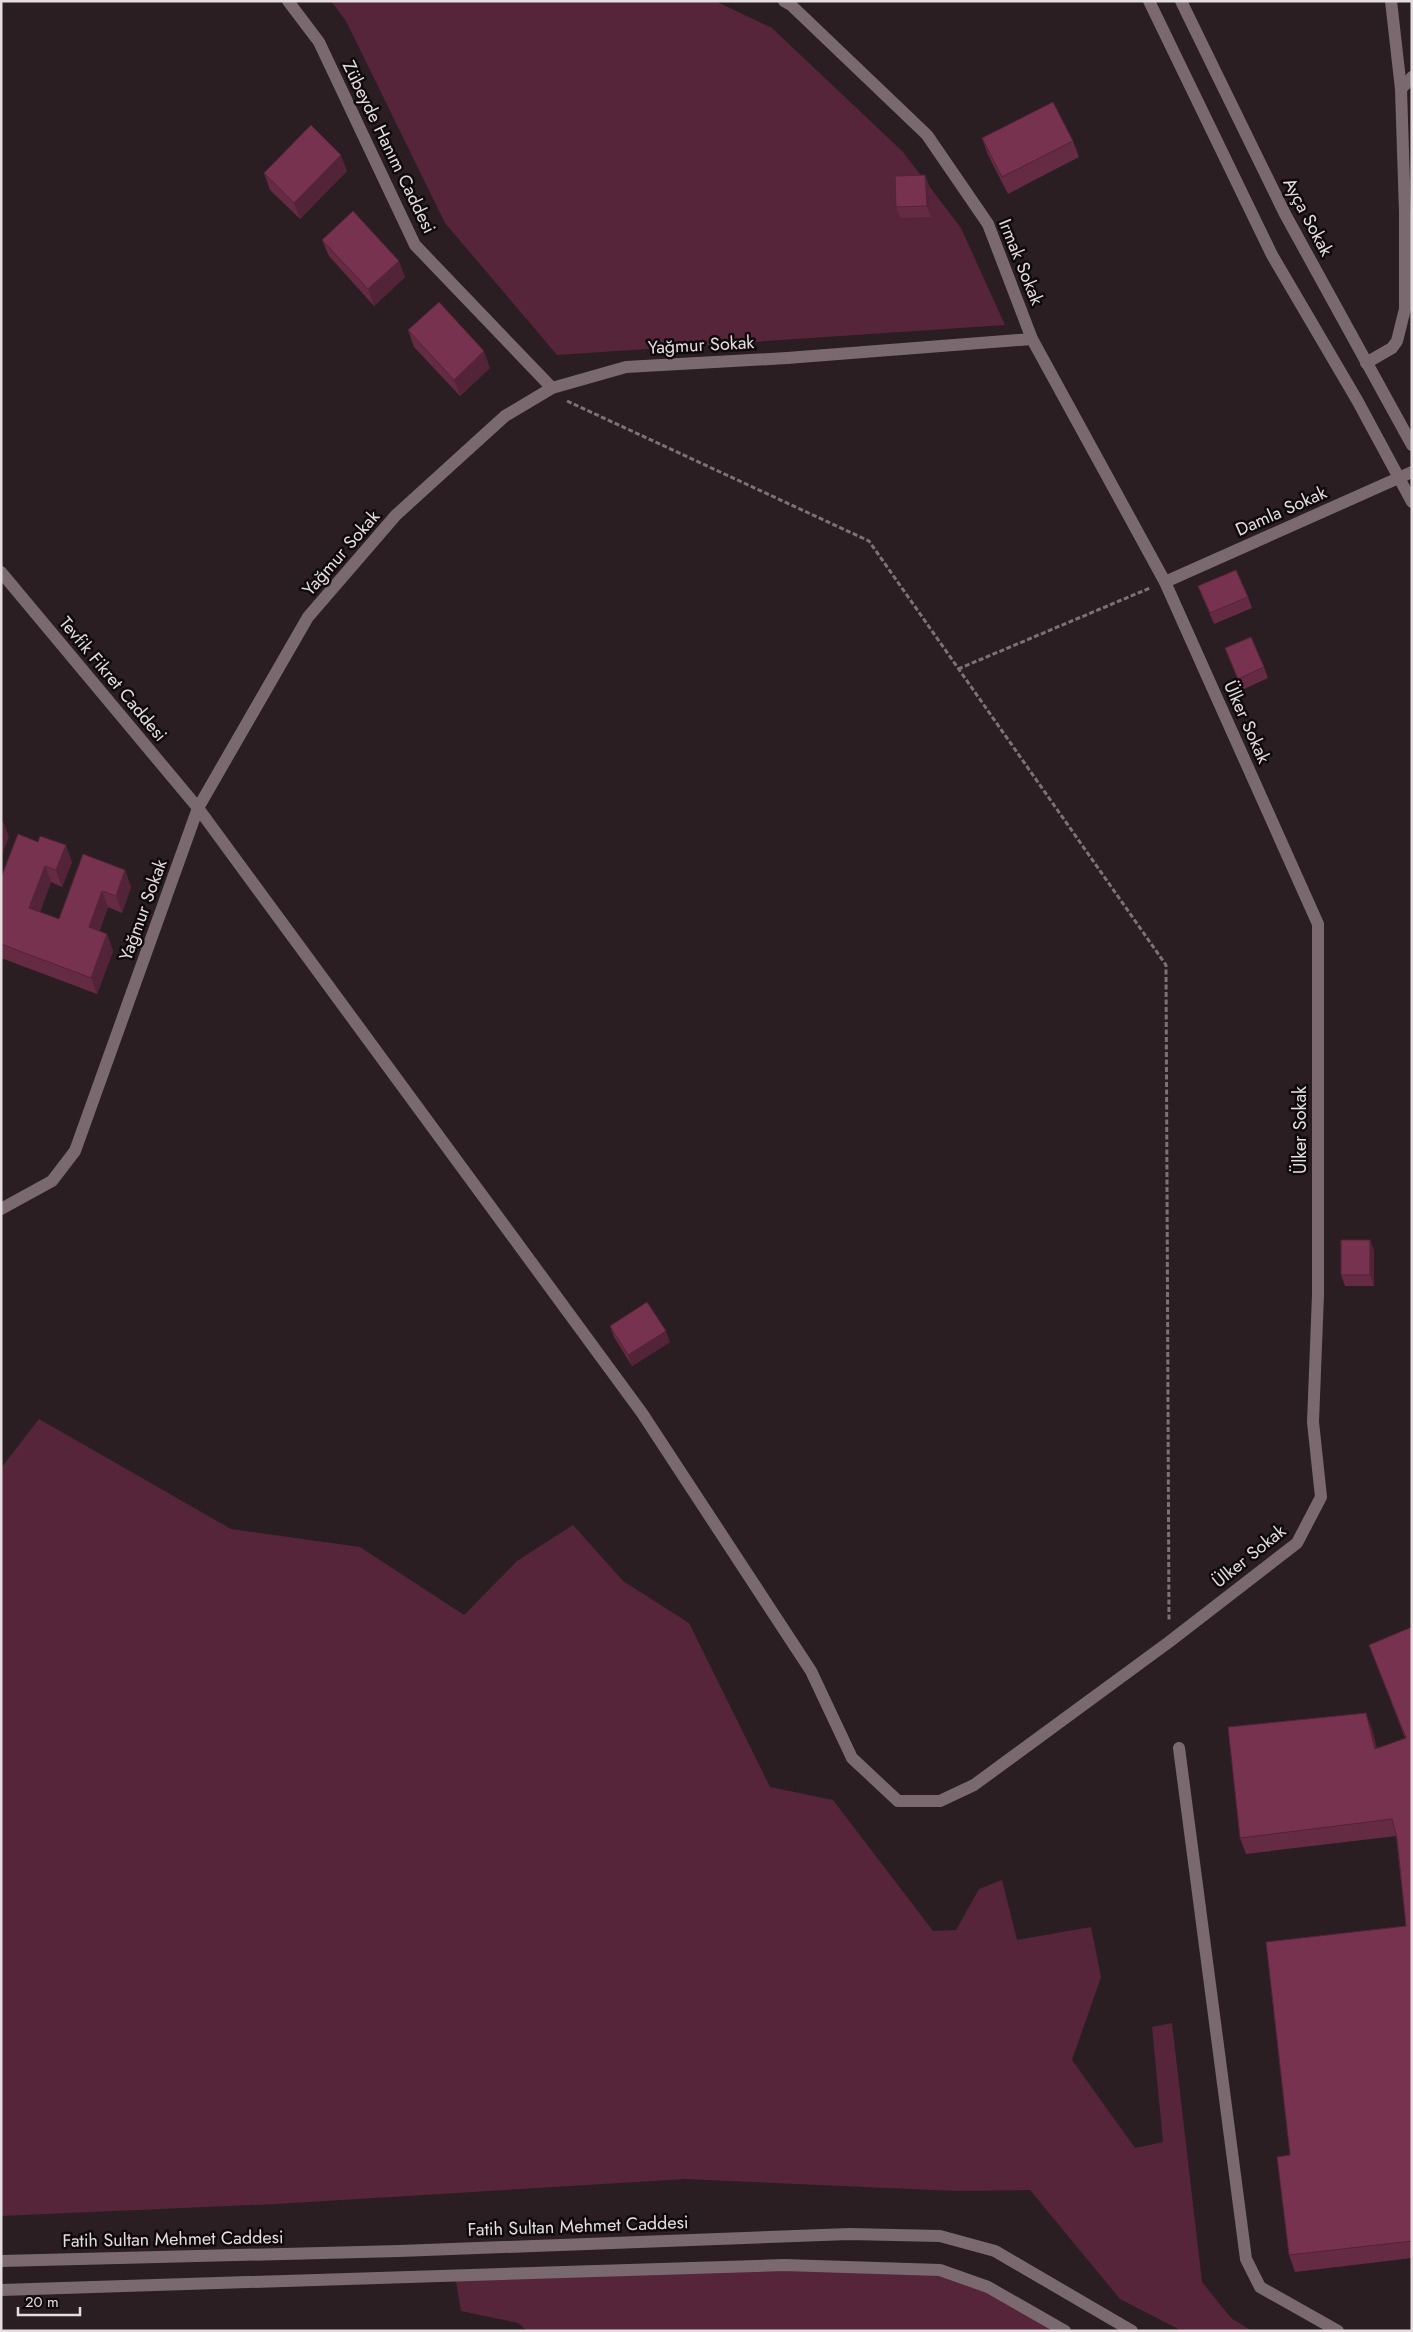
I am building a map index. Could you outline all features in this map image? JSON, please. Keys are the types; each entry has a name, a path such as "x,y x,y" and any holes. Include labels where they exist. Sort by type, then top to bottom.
{"street":[{"name":"Zübeyde Hanım Caddesi","path":"288,1 319,42 415,244 549,389"},
{"name":"Irmak Sokak","path":"784,1 799,12 927,135 988,224 1032,339 1165,582"},
{"path":"1149,1 1272,255 1357,400 1412,502"},
{"name":"Ayça Sokak","path":"1181,1 1285,214 1412,444"},
{"path":"1366,363 1392,348 1397,341 1405,309 1406,213 1401,89 1391,1"},
{"path":"1401,89 1412,78"},
{"name":"Yağmur Sokak","path":"1,1209 52,1181 75,1151 198,808 308,617 396,515 505,416 549,389 626,368 1032,339"},
{"name":"Damla Sokak","path":"1165,582 1412,472"},
{"name":"Tevfik Fikret Caddesi","path":"1,572 198,808 642,1413 811,1671 852,1758 898,1801 940,1801 974,1785 1169,1642"},
{"name":"Ülker Sokak","path":"1165,582 1318,924 1318,1295 1313,1422 1322,1497 1297,1543 1169,1642"},
{"path":"1180,1748 1246,2259 1260,2287 1338,2331"},
{"name":"Fatih Sultan Mehmet Caddesi","path":"1,2261 399,2250 849,2234 940,2236 995,2251 1132,2331"},
{"path":"1,2290 784,2266 940,2270 988,2287 1065,2331"}],"path":[{"path":"549,389 869,541 1166,965 1169,1642"},
{"path":"958,668 1165,582"}],"shaded area":[{"path":"331,1 715,1 772,28 903,152 961,228 1005,325 557,355 445,223 346,21"},
{"path":"39,1419 231,1529 360,1547 464,1615 517,1561 573,1525 623,1581 689,1623 770,1787 833,1800 933,1931 956,1930 979,1889 1002,1880 1017,1940 1091,1927 1101,1977 1072,2060 1135,2148 1163,2142 1152,2027 1172,2023 1202,2282 1231,2318 1252,2331 1182,2331 1120,2299 1030,2190 957,2191 685,2179 276,2204 1,2216 1,1468"},
{"path":"784,2265 940,2270 1065,2331 527,2331 518,2323 461,2311 455,2276"}],"building":[{"path":"1053,102 1073,141 1002,177 982,138"},
{"path":"311,125 341,155 294,203 264,173"},
{"path":"925,175 927,206 896,207 895,176"},
{"path":"353,211 399,261 368,289 322,240"},
{"path":"439,302 484,351 454,380 408,330"},
{"path":"1236,570 1248,597 1210,613 1198,586"},
{"path":"1251,637 1264,667 1238,679 1225,648"},
{"path":"18,834 38,842 40,836 66,845 56,870 45,866 29,908 59,919 83,854 125,870 116,896 102,891 89,927 107,934 91,978 1,944 1,878"},
{"path":"1341,1240 1370,1240 1370,1275 1341,1275"},
{"path":"647,1302 666,1331 628,1355 610,1326"},
{"path":"1412,1627 1412,2241 1289,2255 1277,2157 1290,2155 1266,1942 1406,1926 1397,1838 1392,1819 1240,1838 1228,1727 1366,1713 1375,1749 1406,1738 1369,1645"}]}
